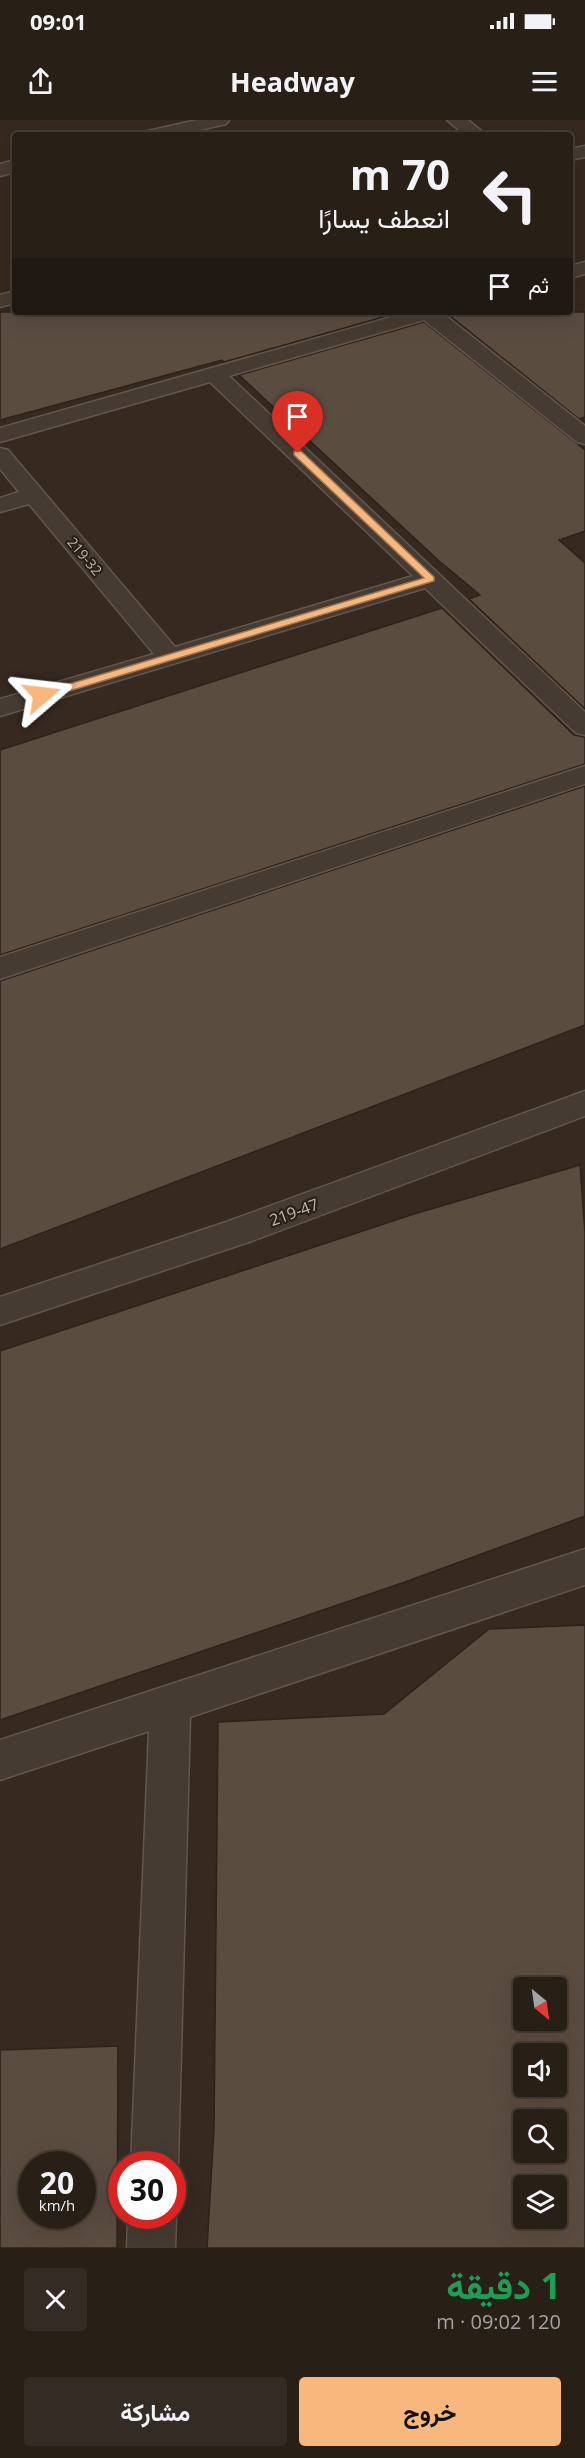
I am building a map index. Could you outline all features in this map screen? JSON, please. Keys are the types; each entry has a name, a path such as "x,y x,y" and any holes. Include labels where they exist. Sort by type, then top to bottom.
{"street":[{"path":"167,132 220,120"},
{"path":"456,120 473,132"},
{"path":"0,435 422,315"},
{"path":"432,315 585,437"},
{"path":"214,374 585,727"},
{"name":"219-32","path":"0,454 170,657"},
{"path":"0,505 35,495"},
{"path":"0,708 430,579"},
{"path":"0,968 585,774"},
{"name":"219-47","path":"0,1311 237,1232 585,1103"},
{"path":"0,1760 585,1567"},
{"path":"154,2151 170,1704"},
{"path":"151,2248 152,2229"}],"building":[{"path":"0,312 12,312 12,315 390,315 224,362 222,360 0,420"},
{"path":"573,312 585,312 585,417 579,419 449,315 573,315"},
{"path":"424,322 585,450 585,531 559,540 585,563 585,709 469,599 480,595 438,560 239,375"},
{"path":"442,608 574,735 585,737 585,764 0,955 0,750"},
{"path":"585,786 585,1025 0,1249 0,981"},
{"path":"580,1165 585,1233 585,1516 405,1582 0,1720 0,1351 414,1214"},
{"path":"585,1625 585,2248 207,2248 214,2129 218,1722 384,1714 489,1629"},
{"path":"118,2046 117,2151 108,2151 108,2229 117,2229 117,2248 0,2248 0,2050"}],"route":[{"path":"42,695 430,579 298,453"}]}
